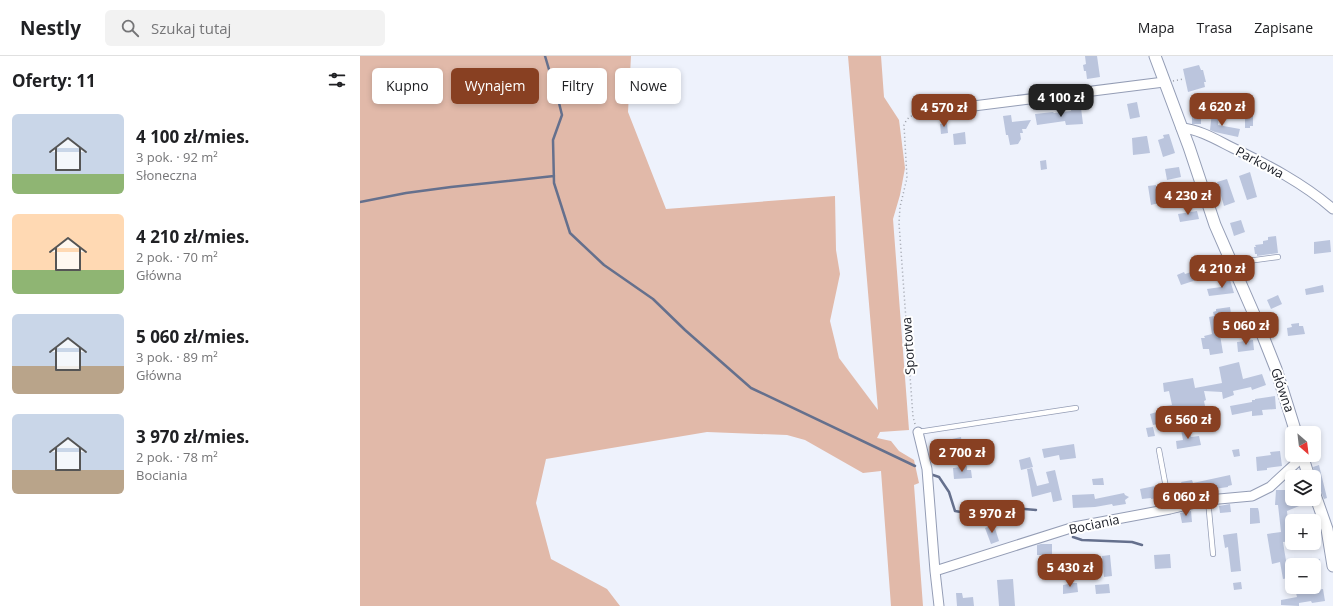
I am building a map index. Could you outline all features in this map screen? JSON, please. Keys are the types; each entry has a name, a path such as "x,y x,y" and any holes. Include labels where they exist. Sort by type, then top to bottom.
{"street":[{"name":"Główna","path":"1155,56 1208,207 1276,369 1294,426"},
{"path":"934,111 1164,82"},
{"name":"Parkowa","path":"1181,128 1189,128 1219,141 1284,174 1317,196 1333,209"},
{"path":"918,432 927,469 939,606"},
{"name":"Bociania","path":"935,571 1074,527 1170,510 1208,500 1252,496 1264,491 1276,482 1297,462"},
{"path":"1320,506 1330,527 1333,566"}],"lane":[{"path":"1231,263 1278,257"},
{"path":"918,432 1076,408"},
{"path":"1159,450 1170,510"},
{"path":"1208,500 1213,554"}],"path":[{"name":"Sportowa","path":"918,432 913,417 899,223 900,207 907,178 903,132 907,118 913,115 934,111"}],"shaded area":[{"path":"360,56 631,56 630,68 615,68 615,104 628,104 628,112 666,209 835,196 836,250 840,274 830,321 839,358 878,410 848,56 881,56 884,97 899,120 905,168 900,195 893,219 909,430 880,432 877,438 891,441 899,451 914,460 919,483 914,485 923,606 891,606 881,471 863,473 805,440 787,435 707,432 546,459 536,503 551,559 607,589 620,606 360,606"}],"building":[{"path":"1085,56 1097,56 1100,77 1087,79 1086,71 1084,71 1083,65 1086,64"},
{"path":"1199,65 1201,70 1203,70 1206,82 1204,82 1205,87 1188,92 1183,69"},
{"path":"1214,95 1253,96 1253,126 1250,126 1250,128 1245,128 1245,115 1237,114 1238,102 1214,101"},
{"path":"1137,102 1140,117 1130,119 1127,104"},
{"path":"1081,108 1083,124 1066,125 1065,121 1037,125 1035,114 1071,111 1071,109"},
{"path":"1192,109 1201,111 1201,124 1192,124"},
{"path":"1212,112 1219,113 1218,125 1240,129 1238,137 1210,130"},
{"path":"1011,115 1012,122 1031,120 1026,129 1022,129 1023,133 1020,133 1021,139 1018,144 1010,145 1008,135 1006,135 1003,116"},
{"path":"947,123 948,133 941,134 940,124"},
{"path":"965,132 966,144 954,145 953,134"},
{"path":"1169,134 1175,153 1163,157 1158,140 1164,138 1163,135"},
{"path":"1147,136 1150,153 1133,155 1132,138"},
{"path":"1046,160 1047,169 1041,170 1040,161"},
{"path":"1179,167 1181,177 1167,180 1165,169"},
{"path":"1250,172 1257,197 1247,200 1239,176"},
{"path":"1227,179 1235,202 1224,206 1217,182"},
{"path":"1156,185 1159,203 1151,205 1148,186"},
{"path":"1193,190 1194,196 1176,199 1175,192"},
{"path":"1197,211 1199,219 1180,222 1178,214"},
{"path":"1241,220 1245,232 1234,236 1230,223"},
{"path":"1276,236 1278,253 1257,256 1257,254 1255,254 1255,245 1263,244 1263,241 1268,240 1268,237"},
{"path":"1330,240 1331,252 1314,254 1314,242"},
{"path":"1216,264 1218,273 1181,285 1177,275 1184,272 1185,274"},
{"path":"1230,280 1234,293 1209,296 1207,289 1221,287 1220,283"},
{"path":"1323,285 1324,292 1306,295 1305,289"},
{"path":"1278,295 1282,304 1271,309 1267,300"},
{"path":"1230,307 1232,320 1218,323 1223,353 1210,355 1209,349 1203,349 1201,338 1205,338 1204,336 1212,334 1209,317 1214,316 1213,312 1216,311 1216,309"},
{"path":"1299,323 1299,326 1303,326 1305,334 1288,336 1287,328 1292,327 1291,324"},
{"path":"1253,340 1254,350 1238,352 1237,342"},
{"path":"1239,362 1243,379 1262,374 1266,385 1252,390 1251,387 1233,391 1234,395 1223,399 1222,392 1204,391 1206,400 1204,401 1207,415 1192,418 1190,409 1174,413 1175,420 1153,425 1150,414 1160,411 1159,407 1172,405 1169,391 1164,392 1163,383 1193,378 1195,388 1222,383 1219,367"},
{"path":"1275,396 1276,409 1262,410 1263,415 1252,416 1252,411 1232,415 1230,406 1252,402 1252,400 1255,399"},
{"path":"1153,427 1155,436 1148,437 1146,428"},
{"path":"1190,429 1191,437 1199,436 1201,445 1177,449 1176,441 1183,440 1181,430"},
{"path":"961,437 962,445 944,448 943,441"},
{"path":"1074,444 1076,458 1060,460 1059,455 1044,458 1042,449"},
{"path":"1239,449 1240,456 1234,457 1232,450"},
{"path":"1280,451 1282,466 1257,471 1256,457 1271,455 1270,452"},
{"path":"1030,457 1033,467 1021,470 1019,460"},
{"path":"1319,465 1320,470 1314,470 1313,467"},
{"path":"967,466 967,470 971,470 972,478 954,479 953,468"},
{"path":"1032,468 1037,486 1049,483 1046,472 1055,470 1062,500 1053,502 1051,492 1032,497 1027,469"},
{"path":"1321,473 1327,498 1324,499 1321,492"},
{"path":"1230,475 1232,485 1228,487 1214,489 1213,486 1194,489 1194,491 1183,493 1183,491 1176,493 1175,485 1182,484 1181,482 1192,480 1193,483"},
{"path":"1103,478 1104,485 1093,485 1092,479"},
{"path":"1155,486 1158,498 1142,499 1140,489"},
{"path":"1276,490 1285,490 1285,506 1299,506 1287,511 1287,514 1285,514 1285,542 1283,542 1286,558 1285,579 1283,579 1280,562 1272,564 1267,534 1281,532 1278,505 1275,505"},
{"path":"1124,493 1129,497 1125,500 1126,504 1073,508 1072,495 1094,494 1095,499"},
{"path":"1230,504 1231,512 1220,513 1219,506"},
{"path":"1250,508 1258,508 1260,523 1250,524"},
{"path":"1191,511 1192,522 1182,523 1180,513"},
{"path":"994,525 999,541 991,544 985,528"},
{"path":"1237,533 1241,571 1231,572 1228,547 1225,548 1223,535"},
{"path":"1052,544 1052,555 1056,554 1057,564 1050,564 1051,570 1043,571 1042,555 1037,555 1037,545"},
{"path":"1170,554 1171,568 1155,569 1154,555"},
{"path":"1110,555 1112,576 1104,577 1102,556"},
{"path":"1013,579 1015,606 999,606 997,580"},
{"path":"1241,582 1242,589 1234,590 1233,583"},
{"path":"1077,583 1078,592 1063,594 1063,585"},
{"path":"1109,584 1110,593 1096,594 1095,585"},
{"path":"1321,589 1323,589 1325,601 1299,603 1299,606 1281,605 1281,600 1297,597 1296,594 1321,594"},
{"path":"956,593 962,593 963,598 973,597 974,606 957,606"}],"waterway":[{"path":"545,56 549,68"},
{"path":"559,104 562,115 553,140 554,183 570,233 604,265 653,299 685,330 751,388 915,466"},
{"path":"360,202 406,193 554,176"},
{"path":"930,474 939,477 949,492 955,511 961,512 1000,507 1036,510"},
{"path":"1073,537 1082,540 1132,542 1142,545"}]}
